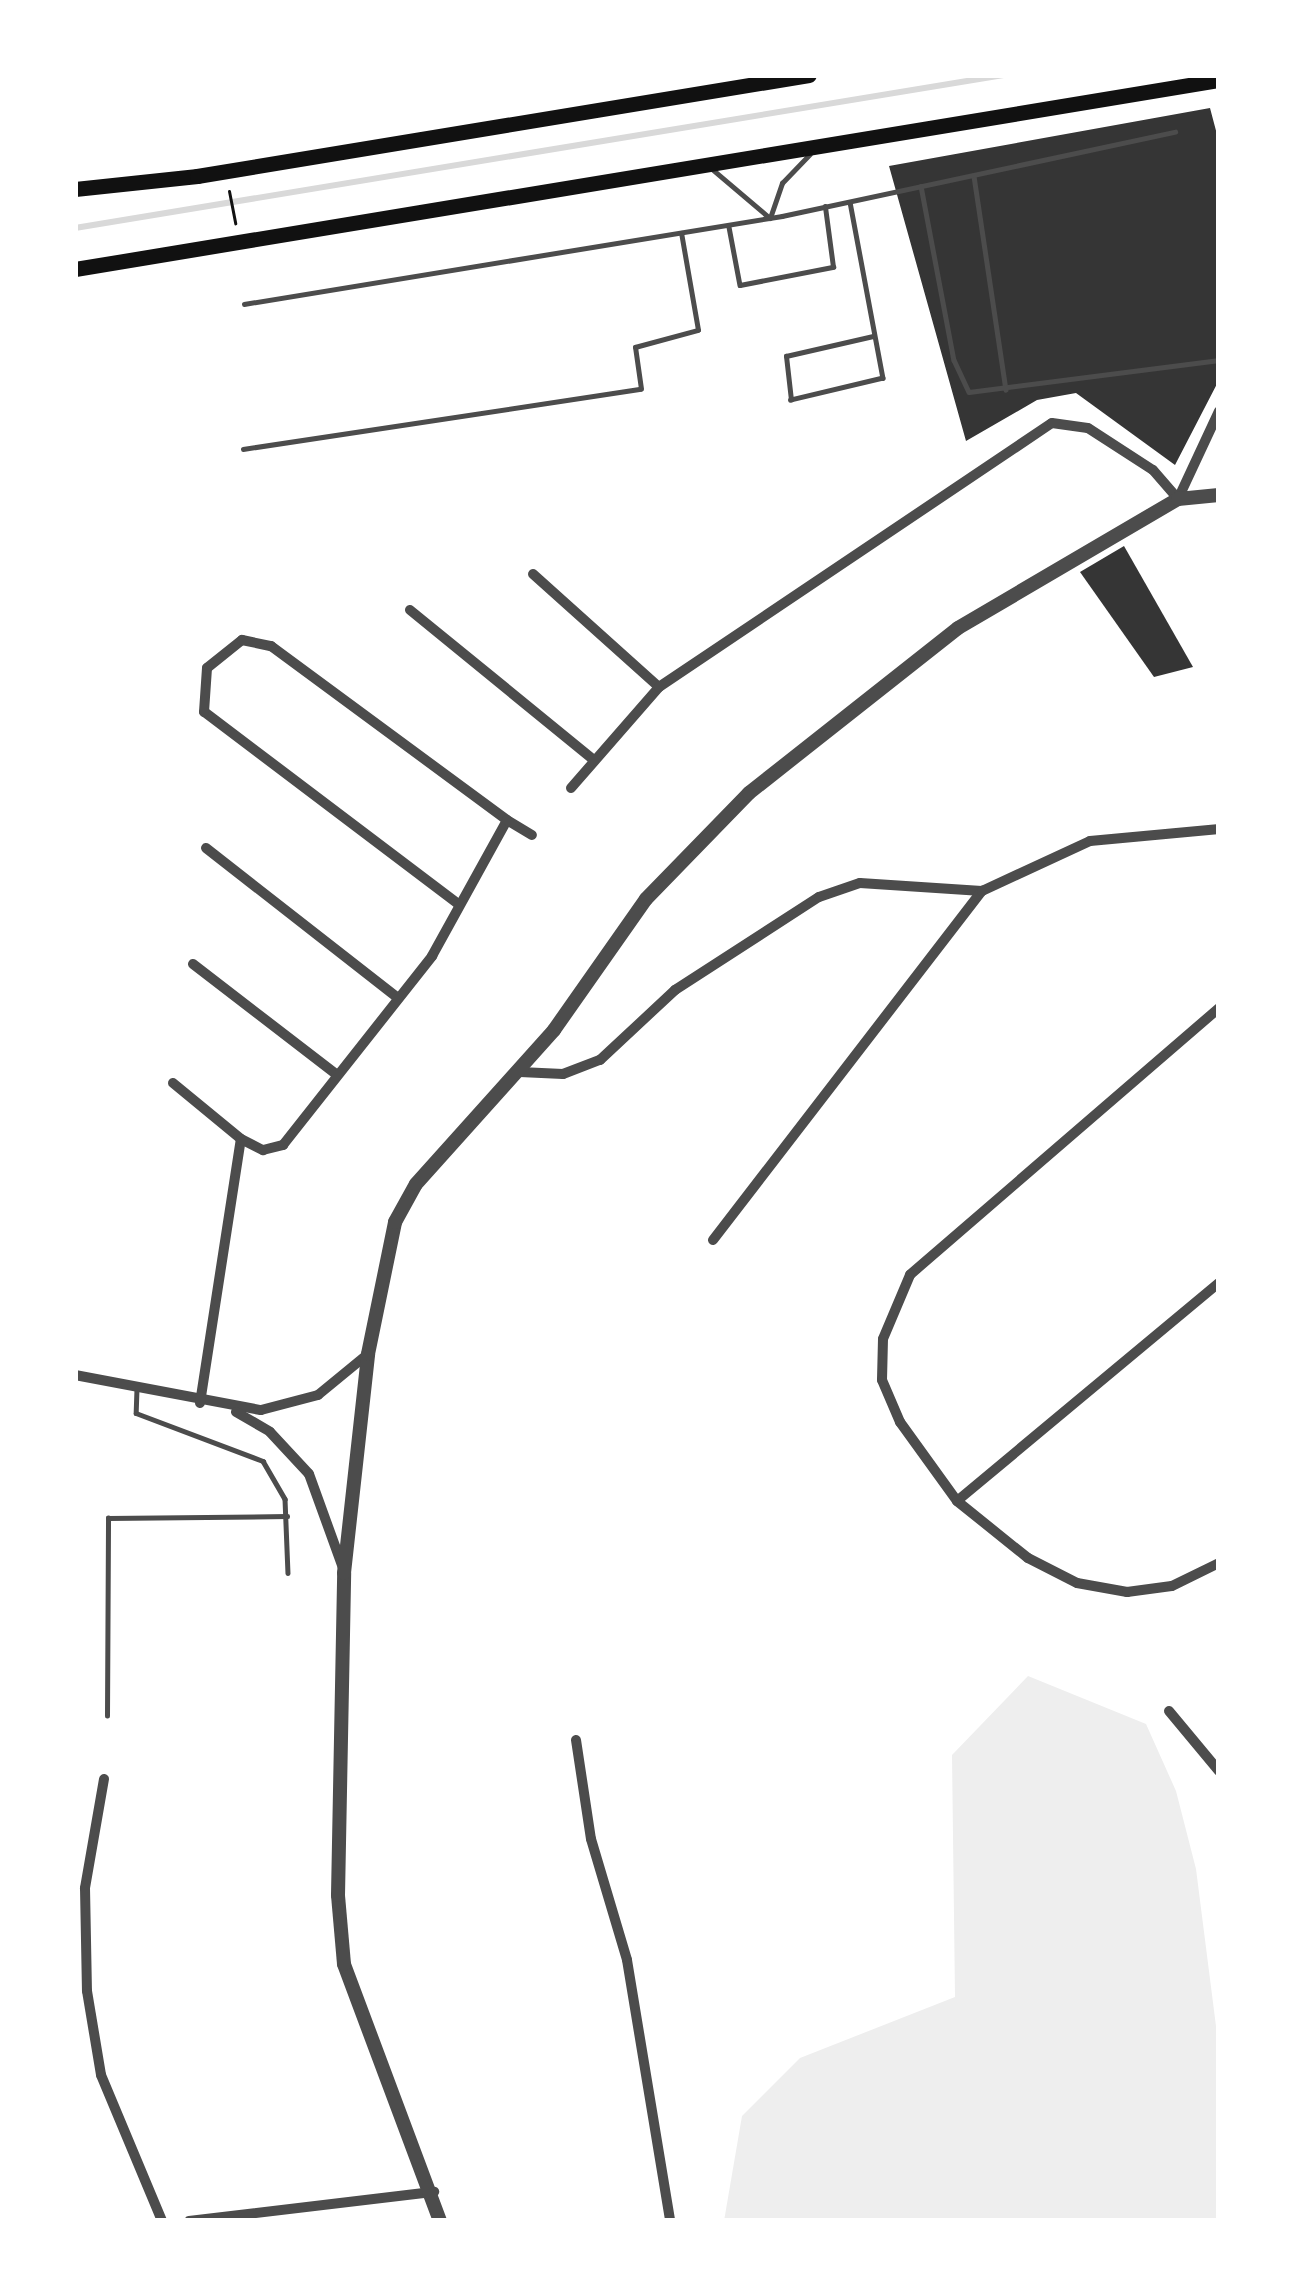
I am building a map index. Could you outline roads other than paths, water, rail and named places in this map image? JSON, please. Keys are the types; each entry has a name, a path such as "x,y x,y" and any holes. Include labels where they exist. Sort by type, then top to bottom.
{"main road":[{"path":"75,189 197,176 809,75"},
{"path":"75,268 1219,80"}],"street":[{"path":"1178,499 1219,411"},
{"path":"571,788 659,687 1052,423 1088,428 1153,470 1178,499"},
{"path":"440,2221 434,2192 370,2045 344,1964 344,1573 368,1354 395,1222 444,1150 520,1072 646,899 749,794 958,628 1178,499 1219,495"},
{"path":"533,574 659,687"},
{"path":"410,610 594,760"},
{"path":"457,903 204,712 206,668 242,640 271,646 532,835"},
{"path":"173,1084 242,1139 263,1150 283,1145 453,922 457,903 507,820"},
{"path":"712,1240 982,891 1090,841 1219,829"},
{"path":"206,848 398,998"},
{"path":"520,1072 562,1074 600,1060 675,989 819,897 860,883 982,891"},
{"path":"194,964 338,1075"},
{"path":"1219,1008 910,1275 892,1307 882,1380 900,1422 957,1501 1028,1558 1077,1583 1127,1592 1172,1586 1219,1563"},
{"path":"200,1403 242,1139"},
{"path":"957,1501 1219,1283"},
{"path":"233,1411 318,1395 368,1354"},
{"path":"75,1375 233,1411 270,1432 309,1474 344,1573"},
{"path":"1169,1711 1219,1771"},
{"path":"576,1740 591,1839 627,1960 670,2221"},
{"path":"104,1779 85,1888 86,1991 100,2075 162,2221"},
{"path":"189,2221 434,2192"}],"lane":[{"path":"244,304 770,218 1175,132"},
{"path":"770,218 782,183 823,146"},
{"path":"704,164 746,190 770,218"},
{"path":"974,176 1006,390"},
{"path":"921,186 958,376 979,395 1219,360"},
{"path":"850,202 873,336 880,384 791,400 786,356 873,336"},
{"path":"729,225 740,285 833,267 825,207"},
{"path":"243,449 641,388 634,346 698,330 681,233"},
{"path":"137,1389 136,1413 263,1461 287,1516 288,1573"},
{"path":"106,1716 108,1518 287,1516"}],"waterway":[{"path":"75,228 1003,75"}]}
